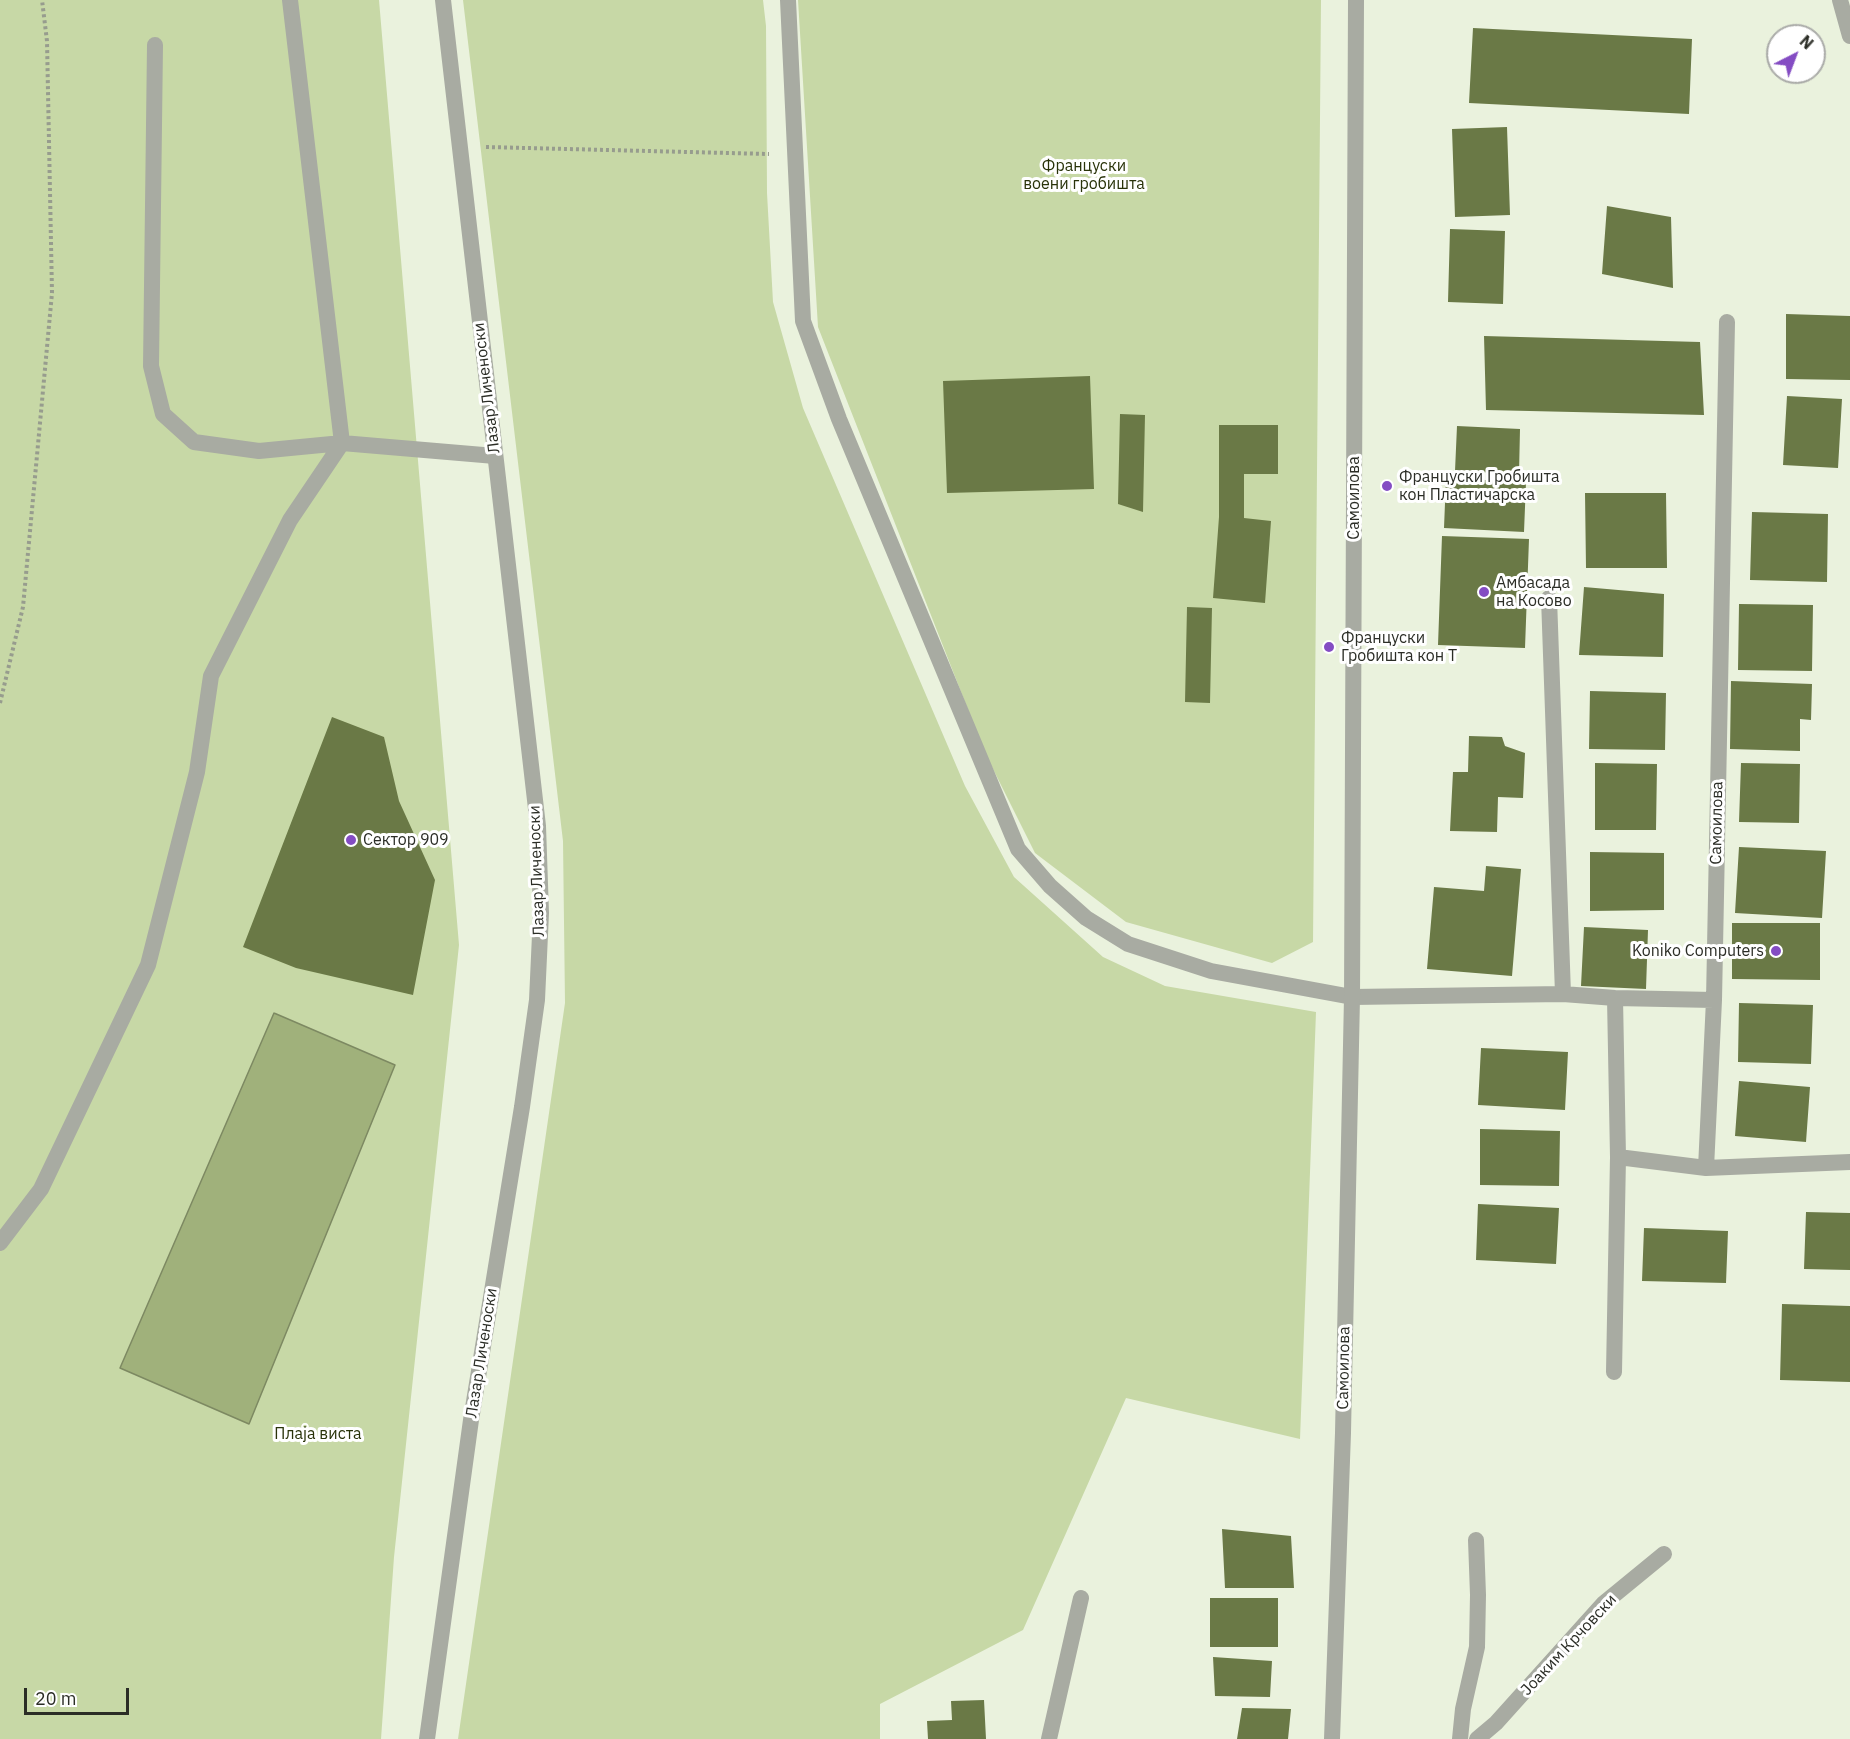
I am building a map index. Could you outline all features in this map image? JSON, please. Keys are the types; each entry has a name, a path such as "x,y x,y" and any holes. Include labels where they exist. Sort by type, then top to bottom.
{"street":[{"path":"0,1243 41,1189 148,965 197,772 211,676 290,520 342,443 290,0"},
{"name":"Лазар Личеноски","path":"427,1739 471,1420 537,1000 541,913 538,826 442,0"},
{"path":"788,0 803,321 839,419 1018,849 1050,886 1086,918 1128,944 1211,971 1352,996 1563,993 1615,998 1714,1000"},
{"name":"Самоилова","path":"1332,1739 1343,1432 1352,996 1356,0"},
{"path":"1840,0 1850,36"},
{"path":"155,45 151,366 163,414 194,442 259,451 342,443 495,456"},
{"name":"Самоилова","path":"1706,1168 1714,1000 1727,322"},
{"path":"1549,598 1563,993"},
{"path":"1614,1372 1618,1157 1615,998"},
{"path":"1618,1157 1706,1168 1850,1162"},
{"path":"1460,1739 1463,1709 1477,1647 1476,1540"},
{"name":"Јоаким Крчовски","path":"1477,1739 1504,1715 1603,1604 1664,1554"},
{"path":"1048,1739 1081,1598"}],"path":[{"path":"0,703 23,607 52,293 47,41 42,0"},
{"path":"459,147 794,154"}],"green space":[{"name":"Плаја виста","path":"0,0 379,0 459,945 394,1557 381,1739 0,1739"},
{"path":"463,0 763,0 766,26 767,193 773,302 803,408 965,786 1014,877 1103,957 1165,986 1316,1012 1300,1439 1126,1398 1023,1630 880,1704 880,1739 458,1739 565,1003 563,841"},
{"name":"Француски воени гробишта","path":"798,0 1321,0 1313,942 1272,963 1126,922 1035,853 985,753 818,327"}],"shaded area":[{"path":"274,1013 395,1065 249,1424 120,1368"}],"building":[{"path":"1473,28 1692,39 1689,114 1469,103"},
{"path":"1507,127 1510,215 1455,217 1452,129"},
{"path":"1607,206 1671,217 1673,288 1602,274"},
{"path":"1450,229 1505,231 1503,304 1448,302"},
{"path":"1786,314 1850,316 1850,380 1786,379"},
{"path":"1484,336 1700,342 1704,415 1486,410"},
{"path":"1090,376 1094,489 947,493 943,381"},
{"path":"1787,396 1842,399 1838,468 1783,465"},
{"path":"1120,414 1145,415 1143,512 1118,504"},
{"path":"1219,425 1278,425 1278,474 1244,474 1244,518 1271,521 1265,603 1213,598 1219,517"},
{"path":"1457,426 1520,429 1519,474 1455,471"},
{"path":"1446,478 1526,482 1524,532 1444,528"},
{"path":"1585,493 1666,493 1667,568 1586,568"},
{"path":"1752,512 1828,514 1827,582 1750,580"},
{"name":"Амбасада на Косово","path":"1442,536 1529,539 1525,648 1438,645"},
{"path":"1584,587 1664,594 1663,657 1579,655"},
{"path":"1739,604 1813,605 1812,671 1738,670"},
{"path":"1187,607 1212,608 1210,703 1185,702"},
{"path":"1731,681 1812,684 1811,720 1800,719 1800,751 1730,749"},
{"path":"1590,691 1666,693 1665,750 1589,749"},
{"name":"Сектор 909","path":"332,717 384,737 399,801 435,880 413,995 296,968 243,947"},
{"path":"1469,736 1502,737 1505,746 1525,753 1523,798 1498,797 1497,832 1450,831 1453,772 1468,772"},
{"path":"1595,763 1657,764 1656,830 1595,830"},
{"path":"1741,763 1800,764 1799,823 1739,822"},
{"path":"1739,847 1826,851 1822,918 1735,913"},
{"path":"1590,852 1664,853 1664,910 1590,911"},
{"path":"1486,866 1521,869 1512,976 1427,969 1434,887 1484,891"},
{"name":"Koniko Computers","path":"1732,923 1820,923 1820,980 1732,979"},
{"path":"1584,927 1648,930 1646,989 1581,986"},
{"path":"1739,1003 1813,1005 1811,1064 1738,1062"},
{"path":"1481,1048 1568,1052 1565,1110 1478,1105"},
{"path":"1739,1081 1810,1087 1806,1142 1735,1136"},
{"path":"1480,1129 1560,1131 1559,1186 1480,1185"},
{"path":"1478,1204 1559,1208 1556,1264 1476,1260"},
{"path":"1806,1212 1850,1213 1850,1270 1804,1269"},
{"path":"1644,1228 1728,1231 1726,1283 1642,1281"},
{"path":"1782,1304 1850,1306 1850,1382 1780,1380"},
{"path":"1222,1529 1291,1536 1294,1588 1225,1588"},
{"path":"1210,1598 1278,1598 1278,1647 1210,1647"},
{"path":"1213,1657 1272,1661 1270,1697 1215,1696"},
{"path":"984,1700 986,1739 928,1739 927,1721 952,1720 951,1701"},
{"path":"1242,1708 1291,1709 1288,1739 1237,1739"}],"place":[{"name":"Француски Гробишта кон Пластичарска","path":"1387,486"},
{"name":"Амбасада на Косово","path":"1484,592"},
{"name":"Француски Гробишта кон Т","path":"1329,647"},
{"name":"Сектор 909","path":"351,840"},
{"name":"Koniko Computers","path":"1776,951"}]}
